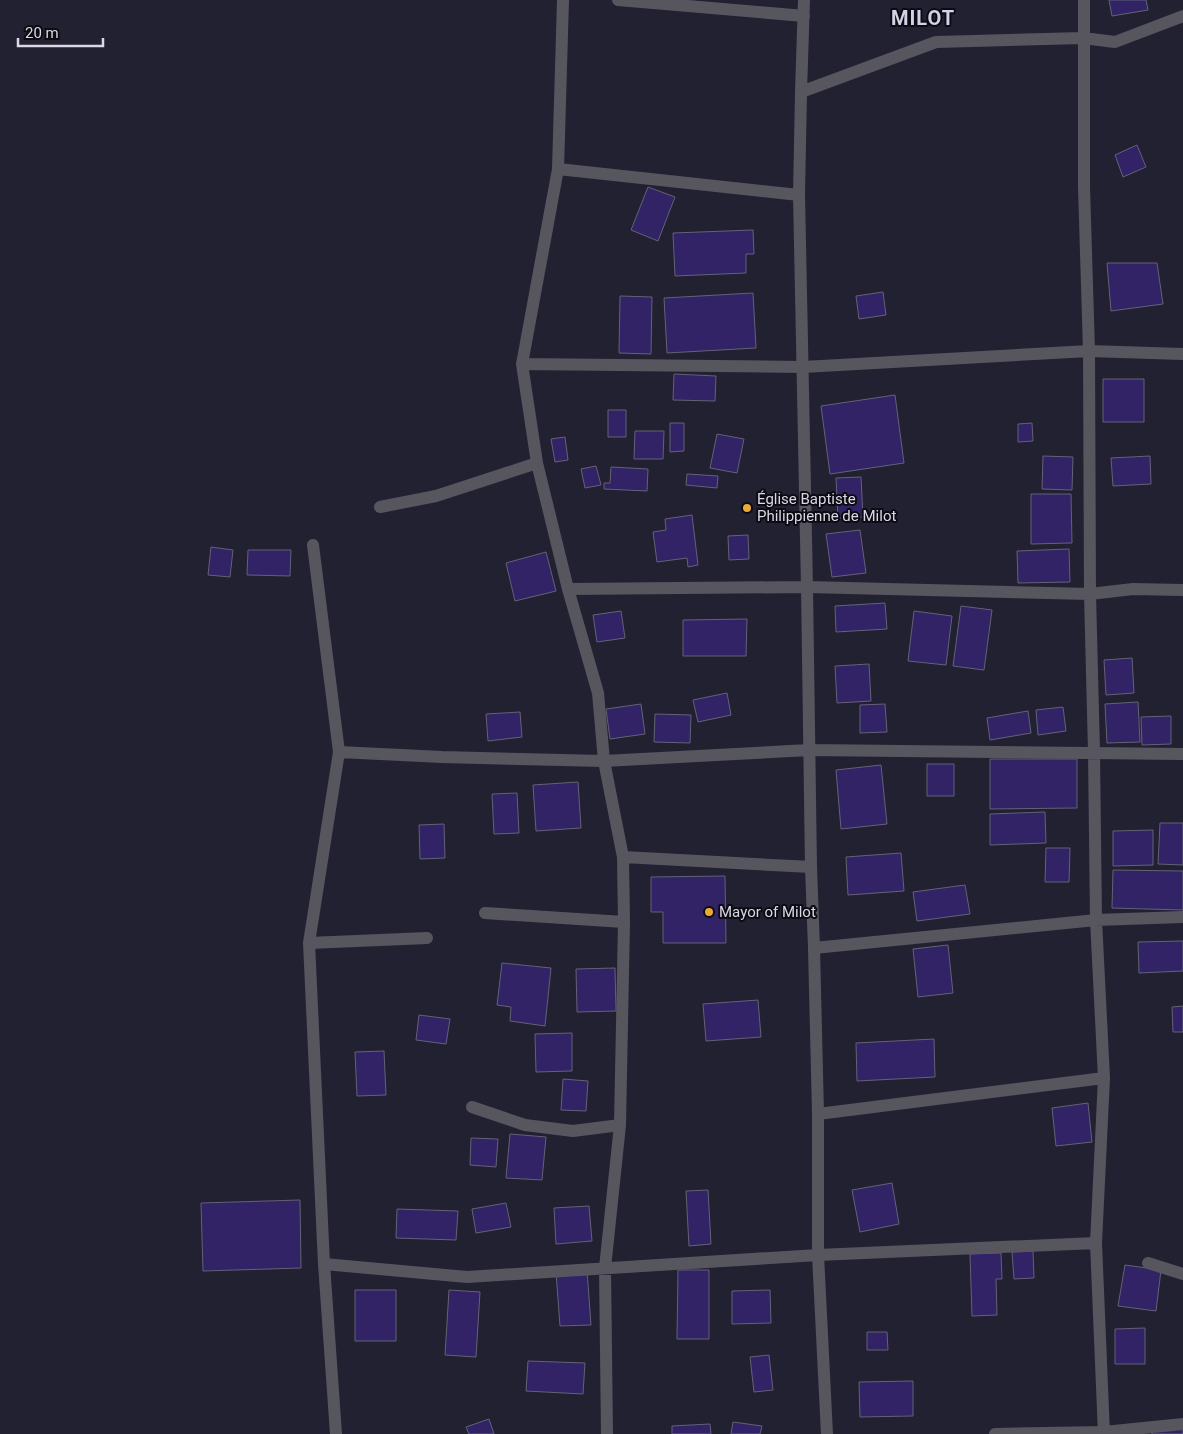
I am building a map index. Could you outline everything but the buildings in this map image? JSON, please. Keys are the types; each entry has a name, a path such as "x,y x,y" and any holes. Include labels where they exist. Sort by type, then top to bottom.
{"street":[{"path":"563,0 558,169 522,364 537,463 568,589 598,693 604,761 623,857 624,922 620,1125 605,1268 607,1434"},
{"path":"618,0 804,16"},
{"path":"804,0 799,195 811,867 818,1114 818,1255 827,1434"},
{"path":"1084,0 1084,187 1089,351 1090,594 1096,920 1104,1078 1096,1243 1104,1433"},
{"path":"801,92 936,42 1083,38 1115,42 1183,16"},
{"path":"558,169 799,195"},
{"path":"522,364 803,368 1089,351 1183,354"},
{"path":"380,507 436,496 537,463"},
{"path":"313,545 339,752 309,943 324,1264 336,1434"},
{"path":"568,589 807,587 1090,594 1133,589 1183,590"},
{"path":"339,752 442,757 604,761 809,750 1183,754"},
{"path":"623,857 811,867"},
{"path":"485,913 624,922"},
{"path":"814,948 1096,920 1183,918"},
{"path":"309,943 428,938"},
{"path":"818,1114 1104,1078"},
{"path":"472,1107 525,1125 573,1131 620,1125"},
{"path":"324,1264 467,1276 818,1255 1096,1243"},
{"path":"1148,1263 1183,1274"},
{"path":"995,1434 1104,1433 1183,1424"}],"place":[{"name":"Église Baptiste Philippienne de Milot","path":"747,508"},
{"name":"Mayor of Milot","path":"709,912"}],"district":[{"name":"MILOT","path":"923,18"}]}
